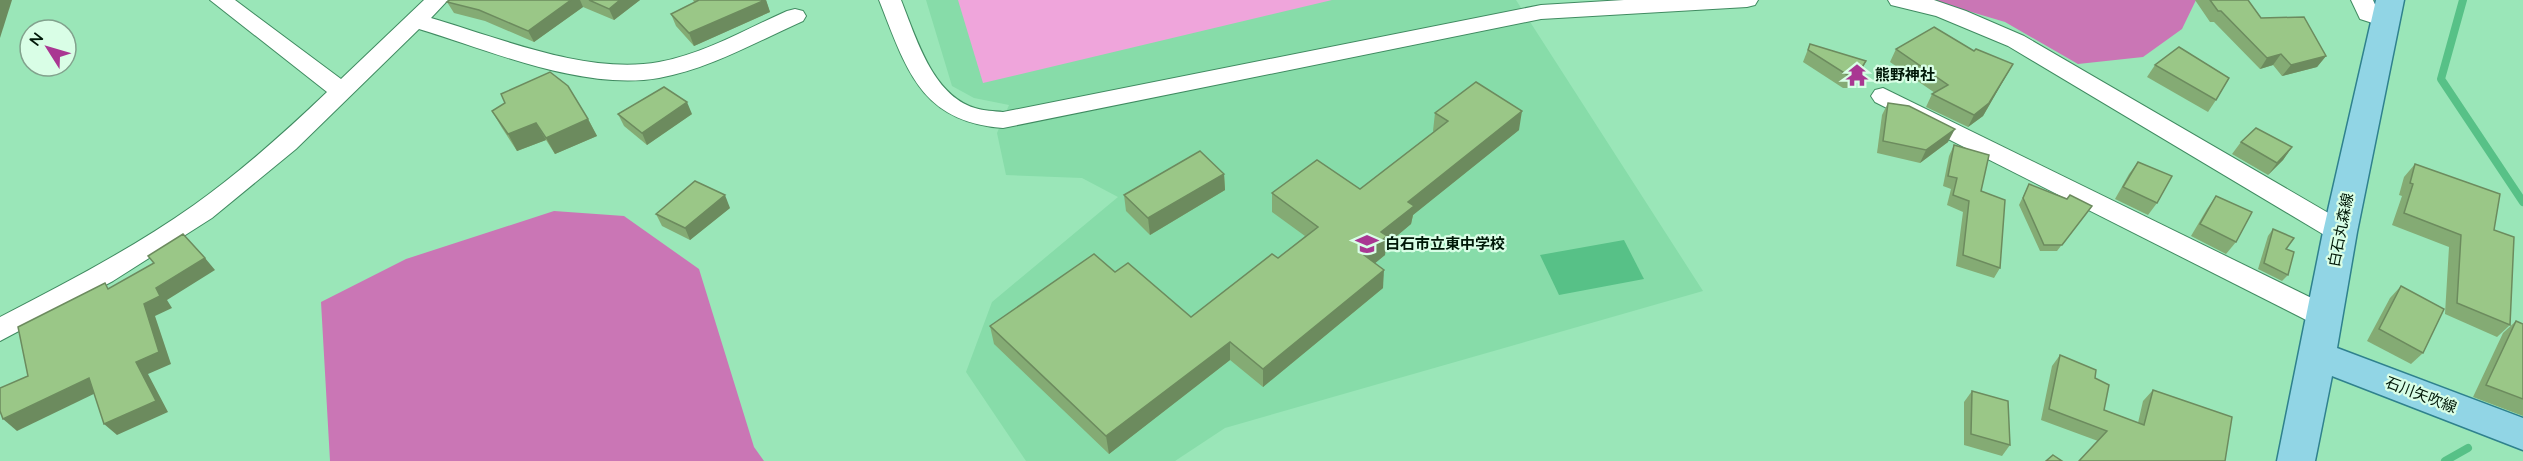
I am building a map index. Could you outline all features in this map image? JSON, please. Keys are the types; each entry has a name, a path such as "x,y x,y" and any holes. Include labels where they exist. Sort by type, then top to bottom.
{"main road":[{"name":"白石丸森線","path":"2296,461 2318,356 2379,7"},
{"name":"石川矢吹線","path":"2318,356 2523,434"}],"street":[{"path":"221,0 341,91"},
{"path":"0,330 106,274 194,218 264,164 437,0"},
{"path":"890,0 924,78 946,101 964,113 1003,120 1541,12 1747,0"},
{"path":"1899,0 1920,2 1975,21 2016,41 2340,232"},
{"path":"414,20 542,58 611,72 658,71 713,52 795,16"},
{"path":"1883,96 2325,317"}],"shaded area":[{"name":"白石市立東中学校","path":"926,0 1516,0 1703,291 1225,428 1175,461 1026,461 966,372 992,302 1118,197 1082,178 1006,175 997,133 1009,105 974,98 952,86"},
{"path":"958,0 1332,0 983,83"},
{"path":"1931,0 2196,0 2182,29 2143,57 2078,64 2005,22"},
{"path":"554,211 624,216 699,269 754,447 764,461 330,461 321,302 406,259"},
{"path":"1624,240 1644,279 1559,295 1540,255"}],"building":[{"path":"450,0 571,0 528,31 479,10 447,2"},
{"path":"589,0 620,0 609,9"},
{"path":"699,0 765,0 689,33 671,14"},
{"path":"2210,0 2248,0 2261,18 2304,17 2326,56 2291,65 2281,54 2267,58 2221,11 2218,11"},
{"path":"1934,27 1974,51 1976,49 2013,64 1989,103 1974,115 1932,94 1948,85 1896,49"},
{"path":"1810,44 1866,61 1856,76 1849,76 1808,50"},
{"path":"2179,47 2229,78 2216,100 2155,65"},
{"path":"550,72 568,86 588,119 546,138 536,123 508,134 492,111 505,103 501,94"},
{"path":"1476,82 1522,111 1408,202 1414,206 1381,232 1387,236 1364,255 1384,270 1263,369 1230,342 1106,436 990,326 1094,254 1115,272 1128,263 1191,317 1272,254 1278,258 1318,227 1272,193 1317,160 1360,189 1448,121 1435,113"},
{"path":"664,87 687,102 642,133 618,114"},
{"path":"1888,103 1909,106 1955,129 1926,150 1883,141"},
{"path":"2256,128 2292,147 2277,163 2241,142"},
{"path":"1954,145 1989,155 1981,191 2005,200 2000,268 1963,255 1969,201 1953,195 1957,178 1948,176"},
{"path":"1200,151 1224,174 1148,218 1124,195"},
{"path":"2138,162 2172,176 2157,203 2123,187"},
{"path":"2415,164 2500,194 2494,230 2514,237 2510,325 2457,303 2461,235 2404,213 2413,184 2410,183"},
{"path":"695,181 725,195 685,228 656,214"},
{"path":"2029,184 2067,199 2070,195 2092,206 2062,245 2044,245 2023,198"},
{"path":"2216,196 2252,212 2236,242 2200,224"},
{"path":"2273,229 2294,238 2286,249 2294,252 2288,275 2264,263"},
{"path":"183,234 205,258 156,288 160,296 144,304 159,352 136,362 156,401 104,424 89,378 3,419 0,411 0,388 28,376 18,327 105,283 108,289 154,263 148,256"},
{"path":"2401,286 2444,309 2423,353 2379,329"},
{"path":"2516,321 2523,324 2523,399 2486,385"},
{"path":"2060,355 2096,370 2095,378 2109,385 2104,410 2144,425 2153,390 2232,417 2225,461 2079,461 2107,431 2049,409"},
{"path":"1972,391 2008,401 2010,445 1971,434"},
{"path":"2053,455 2062,461 2046,461"}],"waterway":[{"path":"2463,0 2441,79 2523,202"},
{"path":"2445,461 2468,448"}],"place":[{"name":"熊野神社","path":"1857,75"},
{"name":"白石市立東中学校","path":"1367,244"}]}
